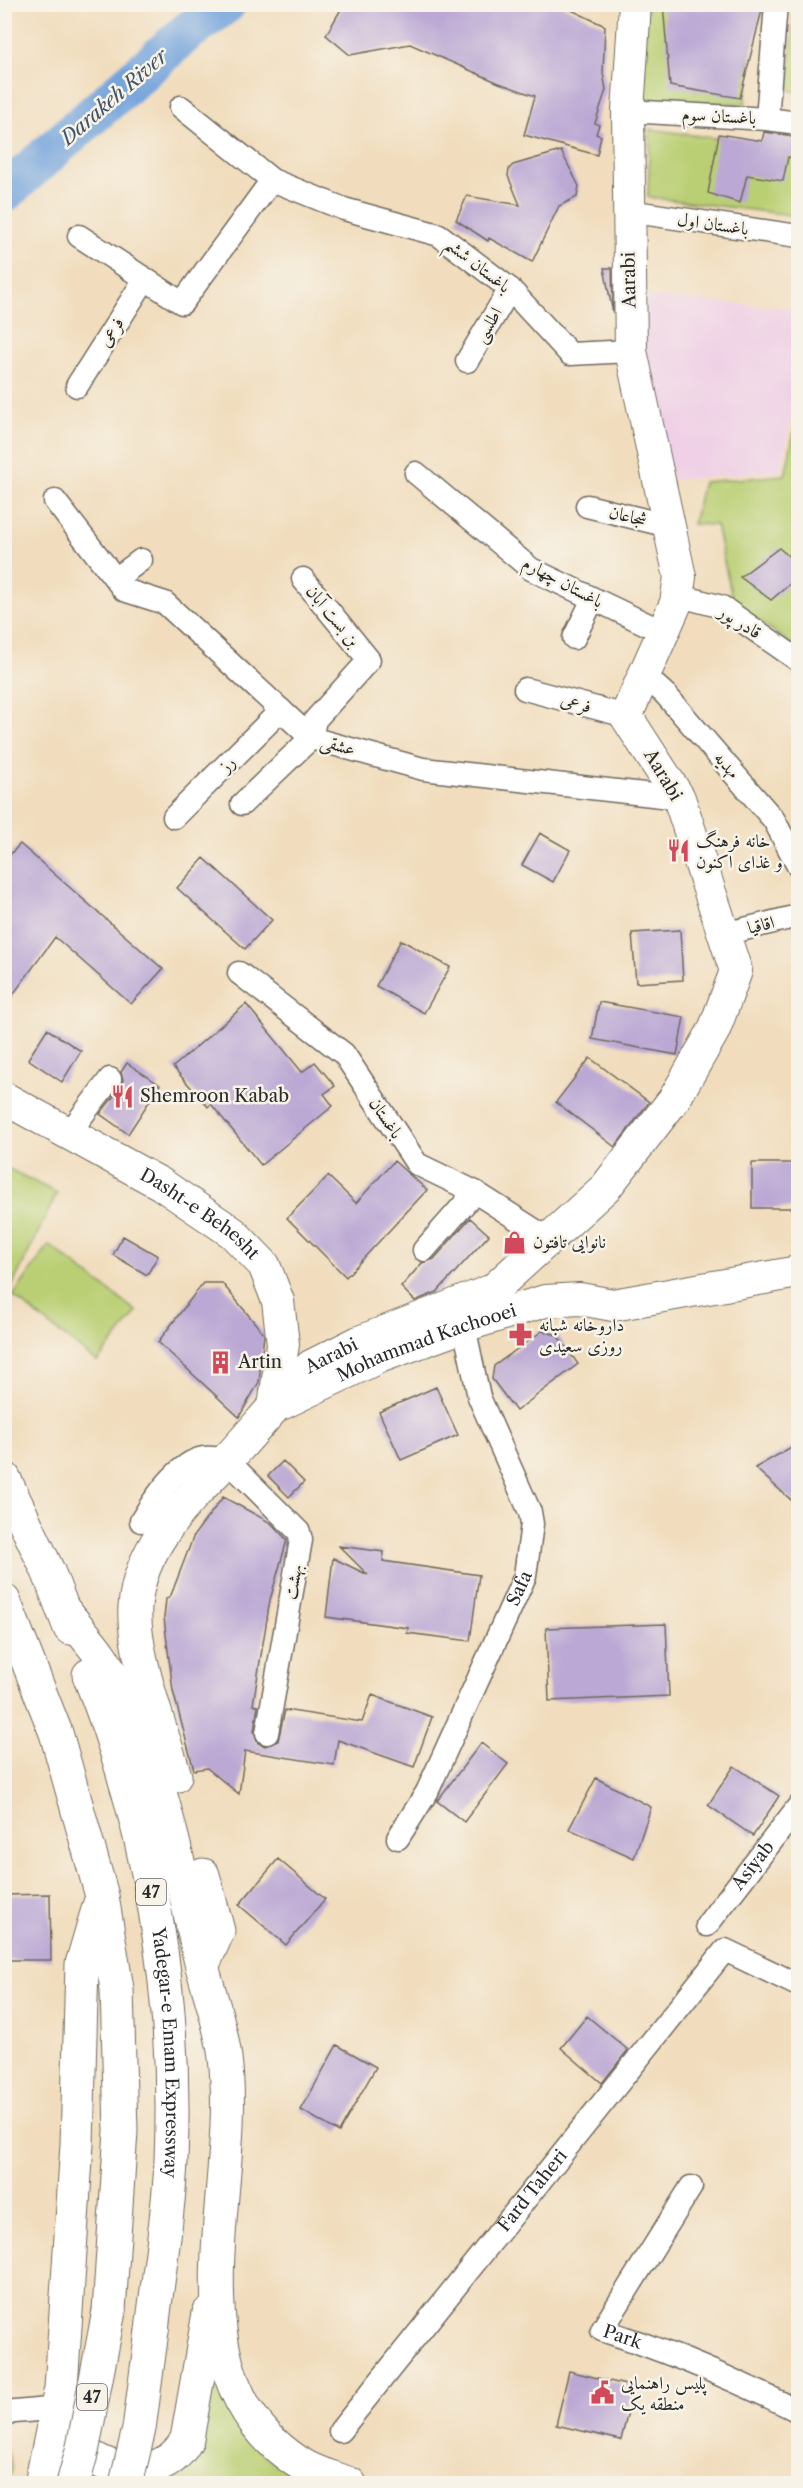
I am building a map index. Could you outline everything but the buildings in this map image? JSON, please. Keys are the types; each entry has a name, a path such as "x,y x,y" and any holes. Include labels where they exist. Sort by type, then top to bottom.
{"highway":[{"path":"202,1967 218,1931 137,1640 135,1607 140,1577 159,1539 187,1500 227,1460 274,1407"},
{"name":"Yadegar-e Emam Expressway","path":"4,1478 62,1608 106,1716 143,1842 160,1948 171,2046 171,2161 139,2429 126,2484"},
{"name":"47","path":"4,1601 57,1733 102,1896 117,1989 121,2131 109,2311 83,2447 73,2484"},
{"path":"62,1608 102,1658 134,1720 159,1795 225,2058 226,2169 217,2277 219,2330 224,2358 233,2387 249,2416 274,2445 306,2468 350,2484"},
{"path":"4,1648 57,1733"},
{"path":"41,2484 60,2402 77,2144 82,1964 102,1896"},
{"path":"60,2402 65,2431 79,2450 94,2462 113,2471 135,2472 153,2471 170,2463 181,2452 187,2439 203,2338 217,2277"}],"street":[{"name":"باغستان سوم","path":"628,111 767,118 776,4"},
{"name":"Aarabi","path":"274,1407 311,1366 359,1342 493,1290 550,1240 606,1187 675,1098 714,1030 736,971 679,798 626,716 663,632 677,595 680,577 631,351 628,111 631,6"},
{"name":"باغستان ششم","path":"180,107 272,180 344,209 439,236 510,289 570,354 631,351"},
{"path":"767,118 798,123"},
{"path":"80,236 182,303 272,180"},
{"name":"باغستان اول","path":"628,212 798,236"},
{"name":"فرعی","path":"77,386 145,279"},
{"name":"اطلسی","path":"467,361 510,289"},
{"name":"باغستان چهارم","path":"416,473 531,569 663,632"},
{"name":"عشقی","path":"55,501 117,578 124,590 165,603 310,738 423,769 679,798"},
{"name":"شجاعان","path":"587,506 669,526"},
{"path":"117,578 141,560"},
{"name":"بن بست آبان","path":"303,579 369,660 315,720 310,738"},
{"name":"قادر پور","path":"677,595 722,607 798,660"},
{"path":"574,638 593,599"},
{"name":"مهدیه","path":"643,674 666,695 774,820 798,866"},
{"name":"فرعی","path":"525,689 626,716"},
{"name":"رز","path":"174,817 281,710"},
{"path":"242,804 310,738"},
{"name":"اقاقیا","path":"724,934 798,916"},
{"name":"باغستان","path":"239,973 344,1054 417,1164 475,1192 550,1240"},
{"path":"69,1133 110,1079"},
{"name":"Dasht-e Behesht","path":"4,1098 161,1184 224,1227 264,1265 279,1301 283,1344 274,1407"},
{"path":"424,1250 475,1192"},
{"name":"Mohammad Kachooei","path":"274,1407 309,1393 379,1357 464,1326 545,1301 580,1299 613,1305 798,1272"},
{"name":"Safa","path":"398,1838 427,1792 486,1665 527,1566 532,1524 530,1512 479,1397 464,1326"},
{"path":"141,1521 157,1493 181,1471 202,1458 227,1460"},
{"name":"بهشت","path":"227,1460 299,1532 301,1540 267,1734"},
{"name":"Asiyab","path":"707,1925 798,1807"},
{"name":"Fard Taheri","path":"340,2431 725,1950 798,1985"},
{"name":"Park","path":"691,2187 602,2330 683,2358 798,2411"},
{"path":"4,2413 48,2409 60,2402"}],"shaded area":[{"path":"643,296 798,309 798,383 781,470 673,480 641,345"}],"green space":[{"path":"647,5 756,5 745,104 642,101"},
{"path":"795,5 798,5 798,92 788,90"},
{"path":"650,129 798,150 798,216 648,197"},
{"path":"798,412 798,649 733,602 716,525 693,524 703,482 785,475"},
{"path":"5,1167 57,1193 5,1301"},
{"path":"49,1245 137,1312 97,1362 13,1296"},
{"path":"208,2361 235,2419 245,2434 271,2460 311,2484 166,2484 185,2464"},
{"path":"5,2450 10,2458 11,2466 6,2483"}],"waterway":[{"name":"Darakeh River","path":"4,193 186,33 226,4"}],"place":[{"name":"خانه فرهنگ و غذای اکنون","path":"678,851"},
{"name":"Shemroon Kabab","path":"122,1096"},
{"name":"نانوایی تافتون","path":"515,1242"},
{"name":"داروخانه شبانه روزی سعیدی","path":"521,1335"},
{"name":"Artin","path":"220,1362"},
{"name":"پلیس راهنمایی منطقه یک","path":"603,2393"}]}
